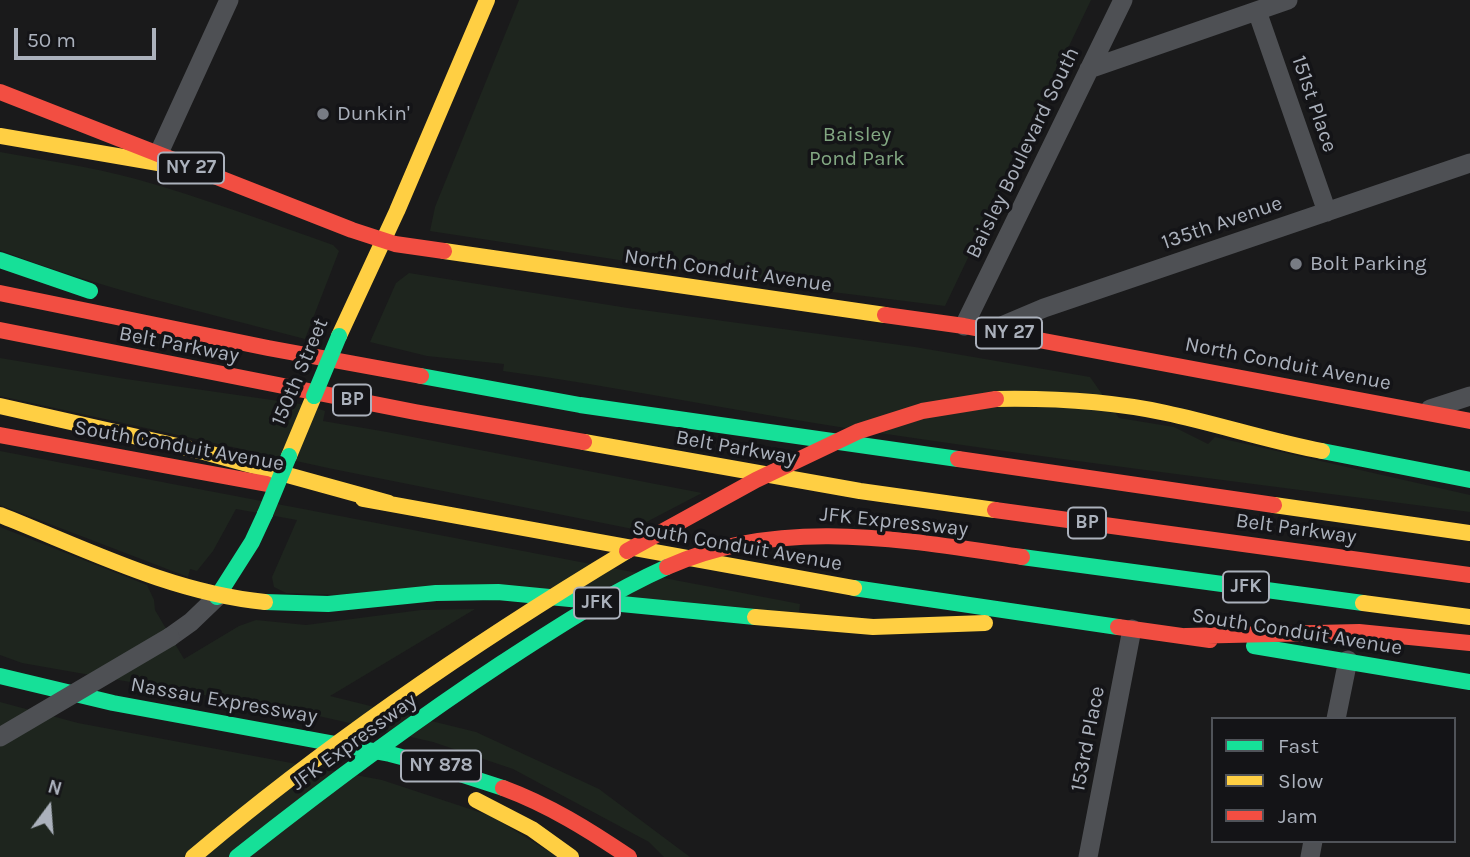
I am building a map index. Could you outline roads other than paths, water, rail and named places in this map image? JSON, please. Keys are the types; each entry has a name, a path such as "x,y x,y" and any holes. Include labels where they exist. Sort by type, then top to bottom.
{"main road":[{"name":"150th Street","path":"217,597 253,542 339,336 487,0"},
{"name":"North Conduit Avenue","path":"0,92 193,169 383,240 410,247 991,330 1470,421"},
{"path":"0,136 193,169"},
{"path":"0,260 268,348"},
{"name":"Belt Parkway","path":"0,293 268,348 643,416 1240,499 1470,534"},
{"name":"Belt Parkway","path":"0,330 415,412 860,491 1470,575"},
{"path":"996,399 1052,387 1095,386"},
{"path":"996,399 1066,398 1131,406 1169,413 1280,442 1470,480"},
{"name":"JFK Expressway","path":"193,857 307,765 414,687 549,598 676,522 771,472 869,427 930,409 996,399"},
{"path":"0,406 204,452 389,503"},
{"name":"South Conduit Avenue","path":"0,435 827,584 1348,660 1470,682"},
{"path":"0,514 181,587 217,597 307,605 465,591 498,592 769,620 863,626 1068,621"},
{"name":"JFK Expressway","path":"237,857 358,763 480,677 585,610 674,563 707,551 738,544 805,535 871,537 1470,617"},
{"path":"1186,636 1359,632 1470,643"},
{"name":"Nassau Expressway","path":"0,676 88,698 383,752 469,774 544,805 594,833 629,857"},
{"path":"234,724 405,774"},
{"path":"466,795 514,818 571,857"},
{"path":"243,857 265,834"}],"street":[{"path":"158,155 229,0"},
{"name":"Baisley Boulevard South","path":"964,326 1123,0"},
{"path":"1089,69 1288,0"},
{"name":"151st Place","path":"1257,11 1327,212"},
{"name":"135th Avenue","path":"991,330 1044,307 1470,163"},
{"path":"1422,411 1470,396"},
{"name":"150th Street","path":"0,737 170,637 191,622 217,597"},
{"name":"153rd Place","path":"1088,857 1132,629"},
{"path":"1336,717 1348,660"}],"place":[{"name":"Dunkin'","path":"323,114"},
{"name":"Bolt Parking","path":"1296,264"}],"park label":[{"name":"Baisley Pond Park","path":"857,147"}]}
